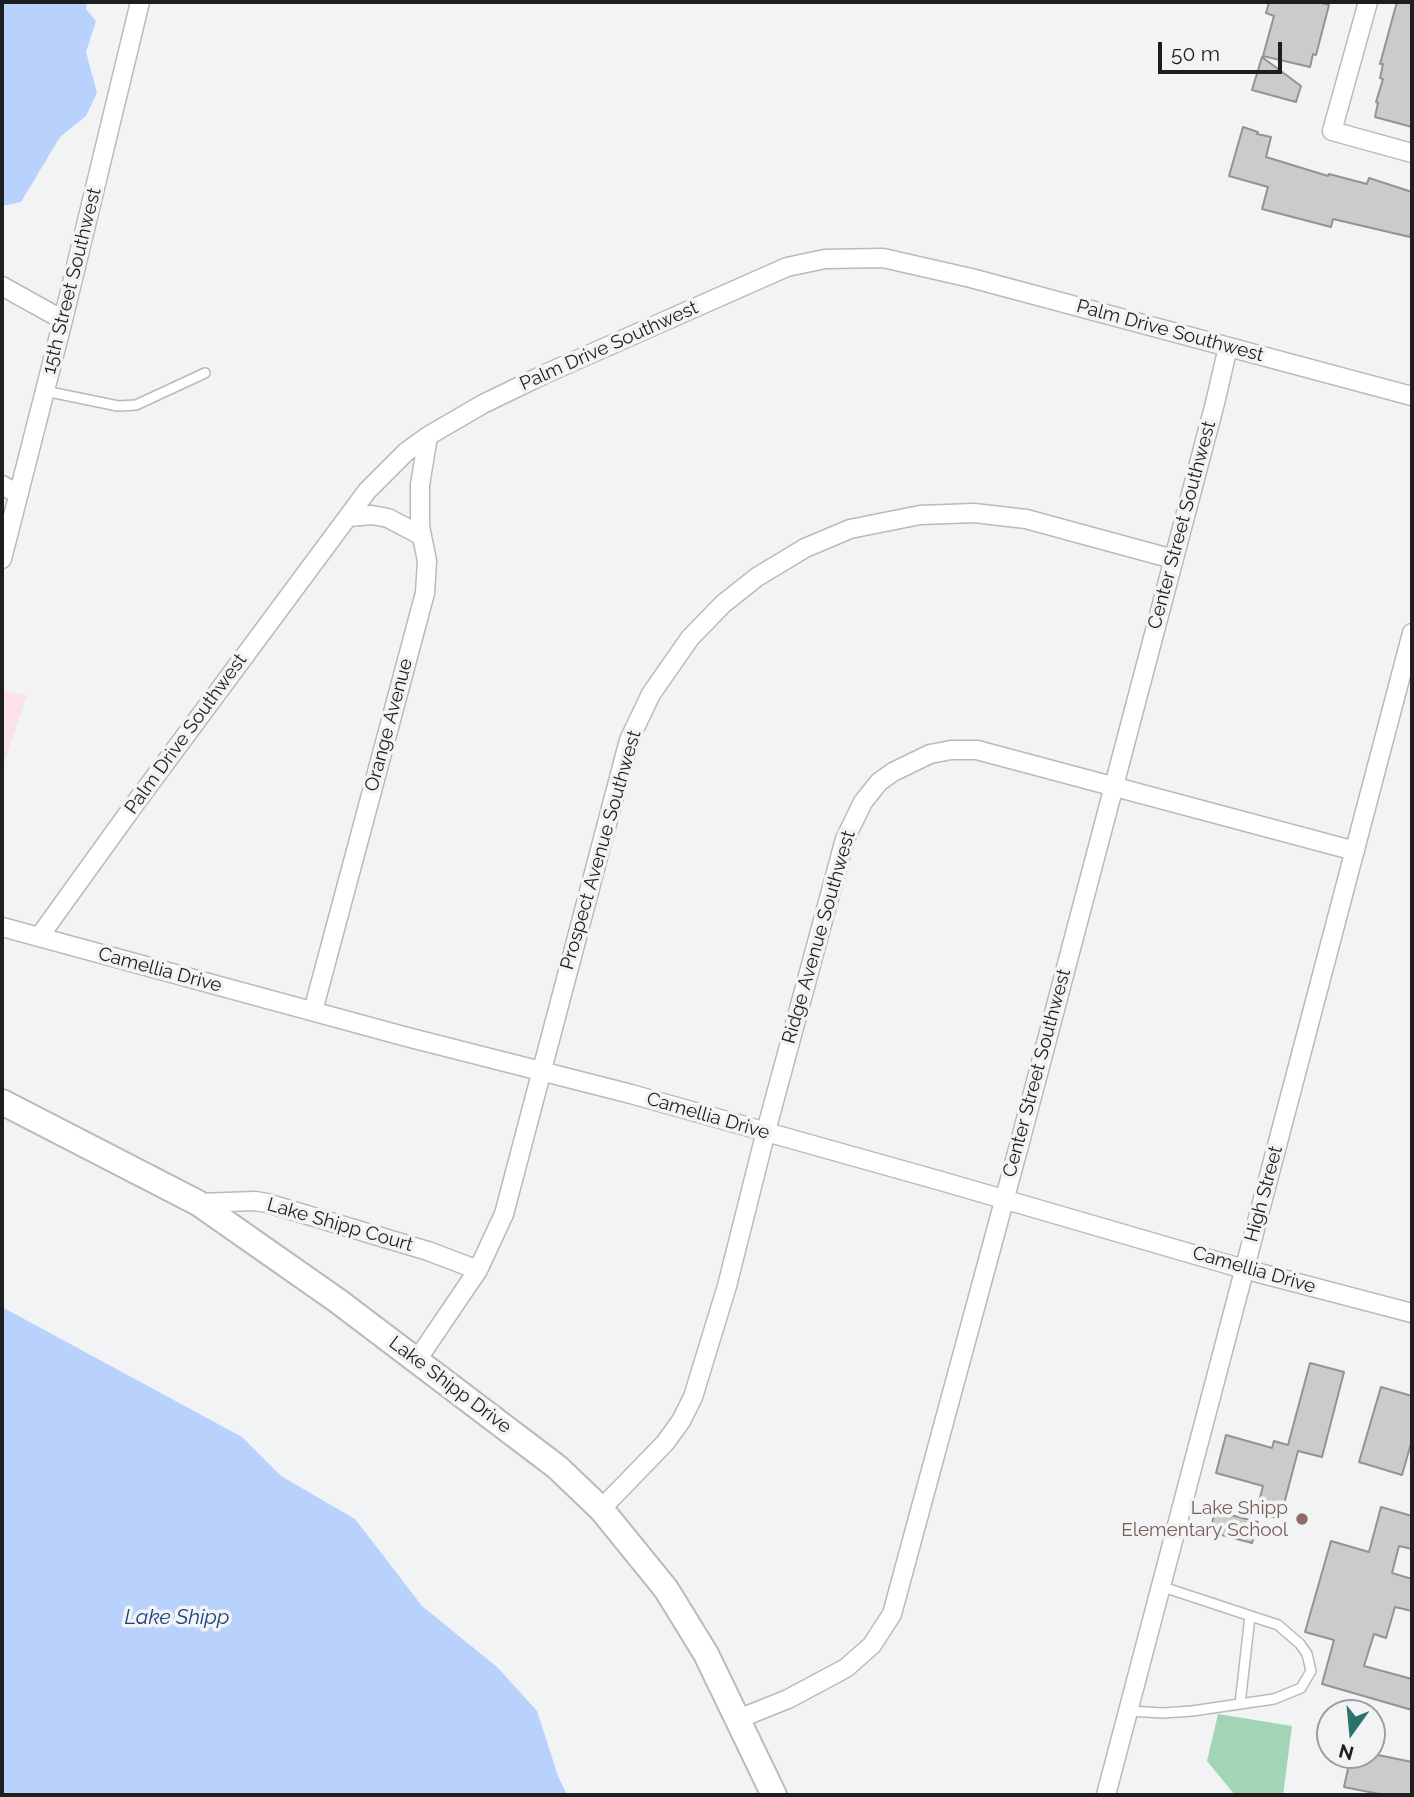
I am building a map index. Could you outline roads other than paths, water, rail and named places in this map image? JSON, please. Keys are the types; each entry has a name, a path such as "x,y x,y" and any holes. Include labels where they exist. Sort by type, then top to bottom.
{"street":[{"name":"15th Street Southwest","path":"2,559 140,2"},
{"path":"1368,2 1332,131 1412,153"},
{"name":"Palm Drive Southwest","path":"39,937 216,694 367,491 387,469 428,436 496,398 787,267 825,259 883,258 971,278 1412,396"},
{"path":"2,286 63,320"},
{"name":"Center Street Southwest","path":"738,1719 788,1699 846,1668 872,1645 892,1614 1228,347"},
{"name":"Orange Avenue","path":"313,1011 425,593 427,561 422,536 420,485 428,436"},
{"path":"2,485 18,494"},
{"name":"Prospect Avenue Southwest","path":"417,1360 478,1270 504,1214 629,740 638,718 667,669 690,638 731,598 776,565 826,538 859,527 920,515 974,513 1026,519 1173,559"},
{"path":"349,517 372,514 388,518 422,536"},
{"name":"High Street","path":"1107,1795 1412,634"},
{"name":"Ridge Avenue Southwest","path":"601,1510 665,1443 681,1421 693,1397 726,1286 765,1131 845,839 863,802 880,782 893,772 930,754 964,749 990,753 1355,850"},
{"name":"Camellia Drive","path":"2,927 765,1131 1244,1269 1412,1313"},
{"name":"Lake Shipp Drive","path":"2,1102 198,1203 278,1257 556,1467 601,1510 666,1589 706,1654 774,1795"},
{"name":"Lake Shipp Court","path":"198,1203 267,1203 428,1251 478,1270"}],"lane":[{"path":"45,391 118,406 136,405 205,373"},
{"path":"1128,1711 1163,1713 1274,1699 1301,1688 1311,1671 1307,1654 1300,1644 1278,1625 1160,1586"},
{"path":"1240,1704 1250,1616"}],"water":[{"path":"2,2 87,2 86,9 96,21 86,52 97,93 86,116 60,137 21,202 2,206"},
{"name":"Lake Shipp","path":"2,1307 242,1437 281,1476 355,1519 422,1606 497,1667 537,1711 567,1795 2,1795"}],"place":[{"name":"Lake Shipp Elementary School","path":"1302,1519"}]}
